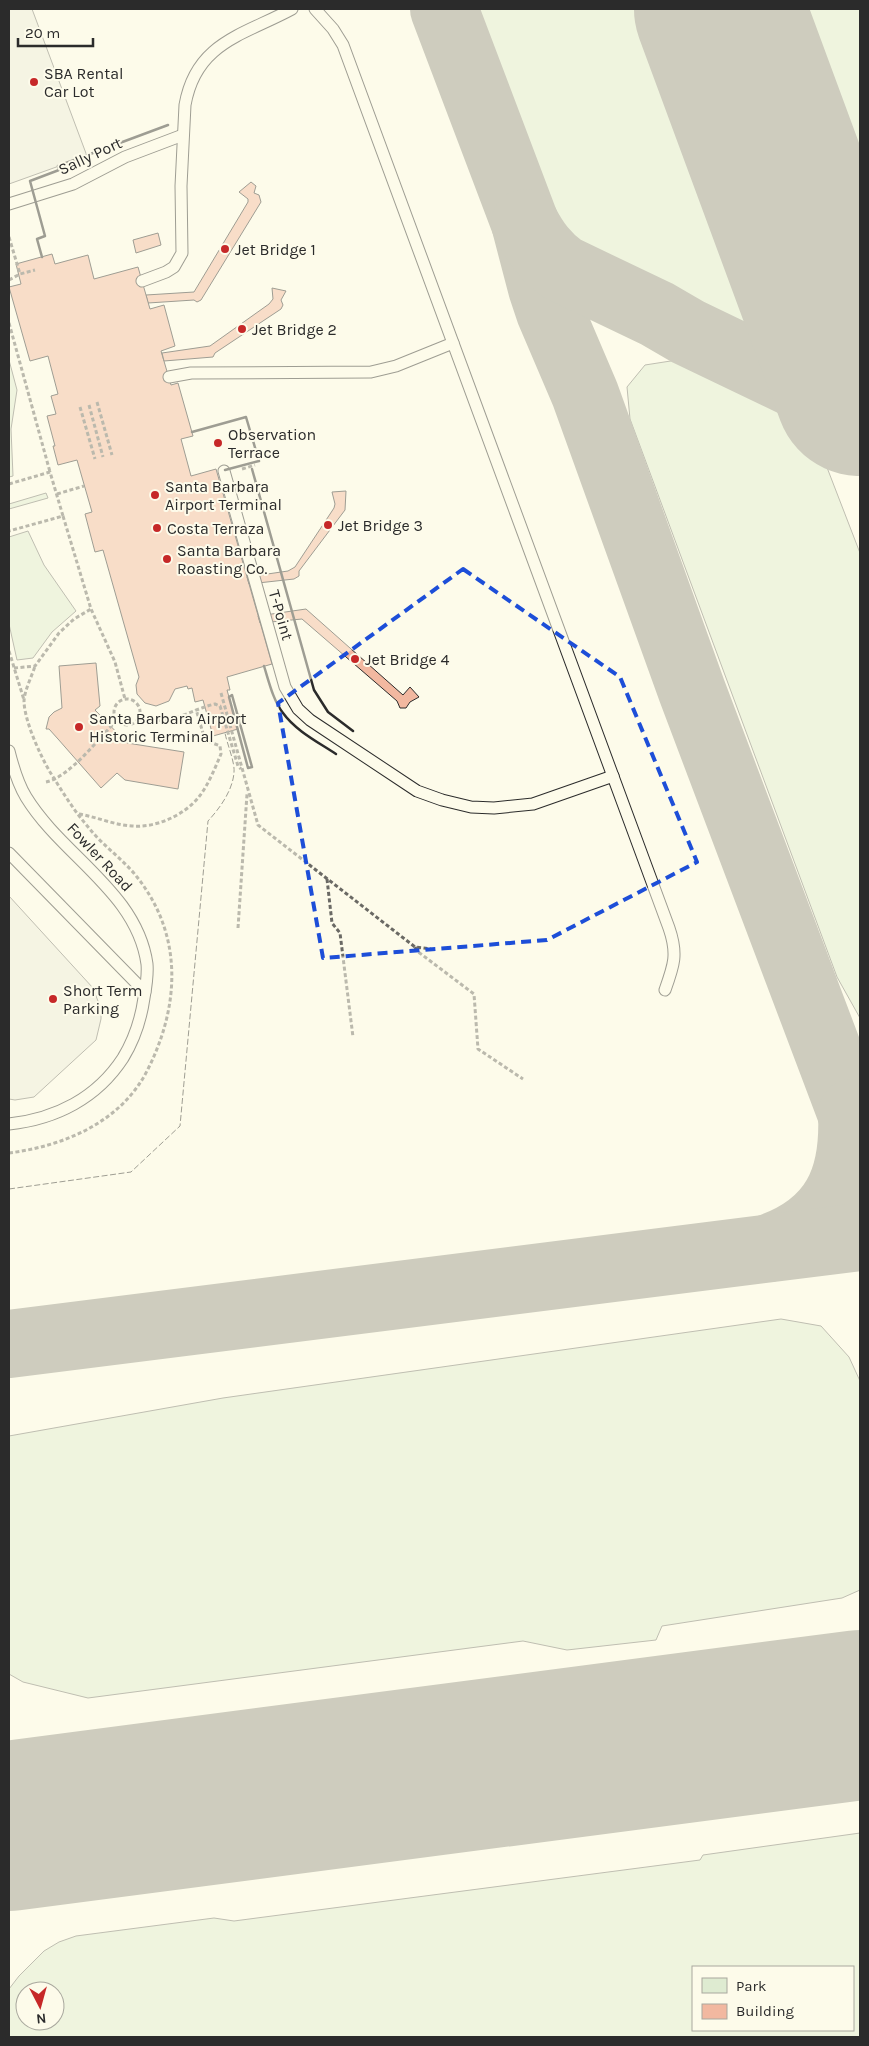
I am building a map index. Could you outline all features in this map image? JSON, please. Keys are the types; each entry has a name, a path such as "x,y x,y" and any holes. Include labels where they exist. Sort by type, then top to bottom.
{"lane":[{"path":"142,281 174,267 182,253 183,135 187,92 193,77 203,61 226,40 292,9"},
{"path":"315,9 333,29 343,44 672,938 675,961 665,990"},
{"name":"Sally Port","path":"9,204 72,184 125,157 183,135"},
{"path":"169,377 183,373 371,372 396,366 453,343"},
{"name":"T-Point","path":"224,471 288,695 310,720 417,791 442,800 471,807 494,808 533,804 613,776"},
{"name":"Fowler Road","path":"9,752 27,799 66,845 122,904 134,923 143,947 147,965 142,1012 134,1035 124,1056 102,1084 86,1098 69,1108 36,1120 9,1124"},
{"path":"9,853 145,992"}],"path":[{"path":"9,237 20,274"},
{"path":"9,280 20,274 35,270"},
{"path":"9,323 56,494 91,610 115,662 125,699"},
{"path":"97,402 112,455"},
{"path":"89,405 103,457"},
{"path":"80,407 95,459"},
{"path":"245,468 255,465"},
{"path":"9,484 50,472"},
{"path":"56,494 84,486"},
{"path":"9,531 63,516"},
{"path":"24,701 35,666 59,633 74,619 91,610"},
{"path":"9,651 36,745 55,780 88,828 136,876 147,892 163,923 169,942 172,964"},
{"path":"14,668 35,666"},
{"path":"221,693 242,765 241,770"},
{"path":"125,699 132,700 137,704 139,716 131,724 123,724 117,720 114,709 118,702 125,699"},
{"path":"137,704 142,700"},
{"path":"139,716 148,720 171,720 205,706 215,704 220,706 258,825 474,994 478,1049 523,1079"},
{"path":"79,814 121,825 142,826 159,823 196,800 221,754 220,746 206,740 203,736 196,709"},
{"path":"46,782 55,780 77,761 117,720"},
{"path":"238,928 247,789"},
{"path":"327,879 332,923 340,932 353,1037"},
{"path":"415,947 431,949"}],"highlighted area":[{"path":"463,569 620,677 697,862 547,940 323,958 278,703"}],"green space":[{"path":"469,9 664,9 770,299 768,322 746,328 583,257 561,238"},
{"path":"771,9 860,9 860,251"},
{"path":"9,360 17,390 11,429 13,476 9,477"},
{"path":"677,360 785,406 811,426 860,553 860,1018 837,977 630,419 627,387 645,365"},
{"path":"46,493 48,498 9,509 9,504"},
{"path":"28,531 44,565 76,611 52,632 33,658 17,660 9,624 9,537"},
{"path":"781,1319 821,1326 849,1357 860,1381 860,1590 842,1598 662,1626 656,1640 567,1650 523,1641 88,1698 23,1682 9,1674 9,1436 223,1398"},
{"path":"860,1833 860,2037 9,2037 9,1989 15,1981 15,2031 65,2031 65,1981 15,1981 44,1951 59,1942 76,1936 214,1918 234,1921 700,1860 703,1855"}],"shaded area":[{"name":"SBA Rental Car Lot","path":"9,9 32,9 87,156 9,184"},
{"name":"Short Term Parking","path":"9,896 93,988 101,1009 101,1019 96,1040 34,1097 15,1100 9,1099"}],"building":[{"name":"Jet Bridge 1","path":"251,182 256,186 254,193 259,195 261,202 201,300 197,302 194,300 148,303 146,295 194,292 248,202 248,199 239,192"},
{"path":"158,233 161,245 136,253 133,240"},
{"name":"Santa Barbara Airport Terminal","path":"52,254 55,264 88,255 94,279 138,267 150,309 164,305 175,346 161,351 171,385 178,383 193,436 181,439 191,476 216,469 272,664 227,677 230,690 227,690 238,729 213,736 203,700 195,702 192,688 188,689 187,686 175,689 169,701 156,706 145,703 137,694 136,685 139,677 103,550 95,552 85,514 92,512 77,460 58,465 47,416 56,414 51,396 58,394 48,356 30,361 9,287 21,284 16,264"},
{"name":"Jet Bridge 2","path":"272,288 286,291 281,300 283,305 281,309 215,353 213,357 164,361 162,353 210,346 269,304 273,299"},
{"name":"Jet Bridge 3","path":"346,491 345,510 299,571 299,576 294,579 249,584 247,577 288,571 295,567 334,508 332,492"},
{"name":"Jet Bridge 4","path":"306,609 403,695 410,687 419,697 410,702 406,708 400,708 397,701 302,619 260,623 258,616"},
{"name":"Santa Barbara Airport Historic Terminal","path":"96,663 100,706 95,710 127,743 184,752 178,789 125,780 117,773 101,788 49,729 46,729 49,717 62,708 59,666"}],"taxiway":[{"path":"444,9 525,223 550,312 585,394 692,691 860,1136"},
{"path":"525,223 541,248 563,269 815,393 834,405 860,428"},
{"path":"769,1248 792,1238 810,1226 825,1213 836,1197 850,1159 852,1113"},
{"path":"9,1344 860,1237"}],"runway":[{"path":"719,9 860,391"},
{"path":"9,1826 860,1715"}],"fence":[{"path":"9,1189 131,1172 180,1126 208,821 225,798 234,772 225,733"}],"wall":[{"path":"42,257 37,239 45,236 30,181 59,170 58,166 168,125"},
{"path":"192,432 246,417 259,461 225,470"},
{"path":"252,469 314,690 328,712 353,731"},
{"path":"264,666 274,697 283,713 301,731 336,754"},
{"path":"232,695 252,767 248,768 229,697 232,695"}],"place":[{"name":"SBA Rental Car Lot","path":"34,82"},
{"name":"Jet Bridge 1","path":"225,249"},
{"name":"Jet Bridge 2","path":"242,329"},
{"name":"Observation Terrace","path":"218,443"},
{"name":"Santa Barbara Airport Terminal","path":"155,495"},
{"name":"Jet Bridge 3","path":"328,525"},
{"name":"Costa Terraza","path":"157,528"},
{"name":"Santa Barbara Roasting Co.","path":"167,559"},
{"name":"Jet Bridge 4","path":"355,659"},
{"name":"Santa Barbara Airport Historic Terminal","path":"79,727"},
{"name":"Short Term Parking","path":"53,999"}]}
